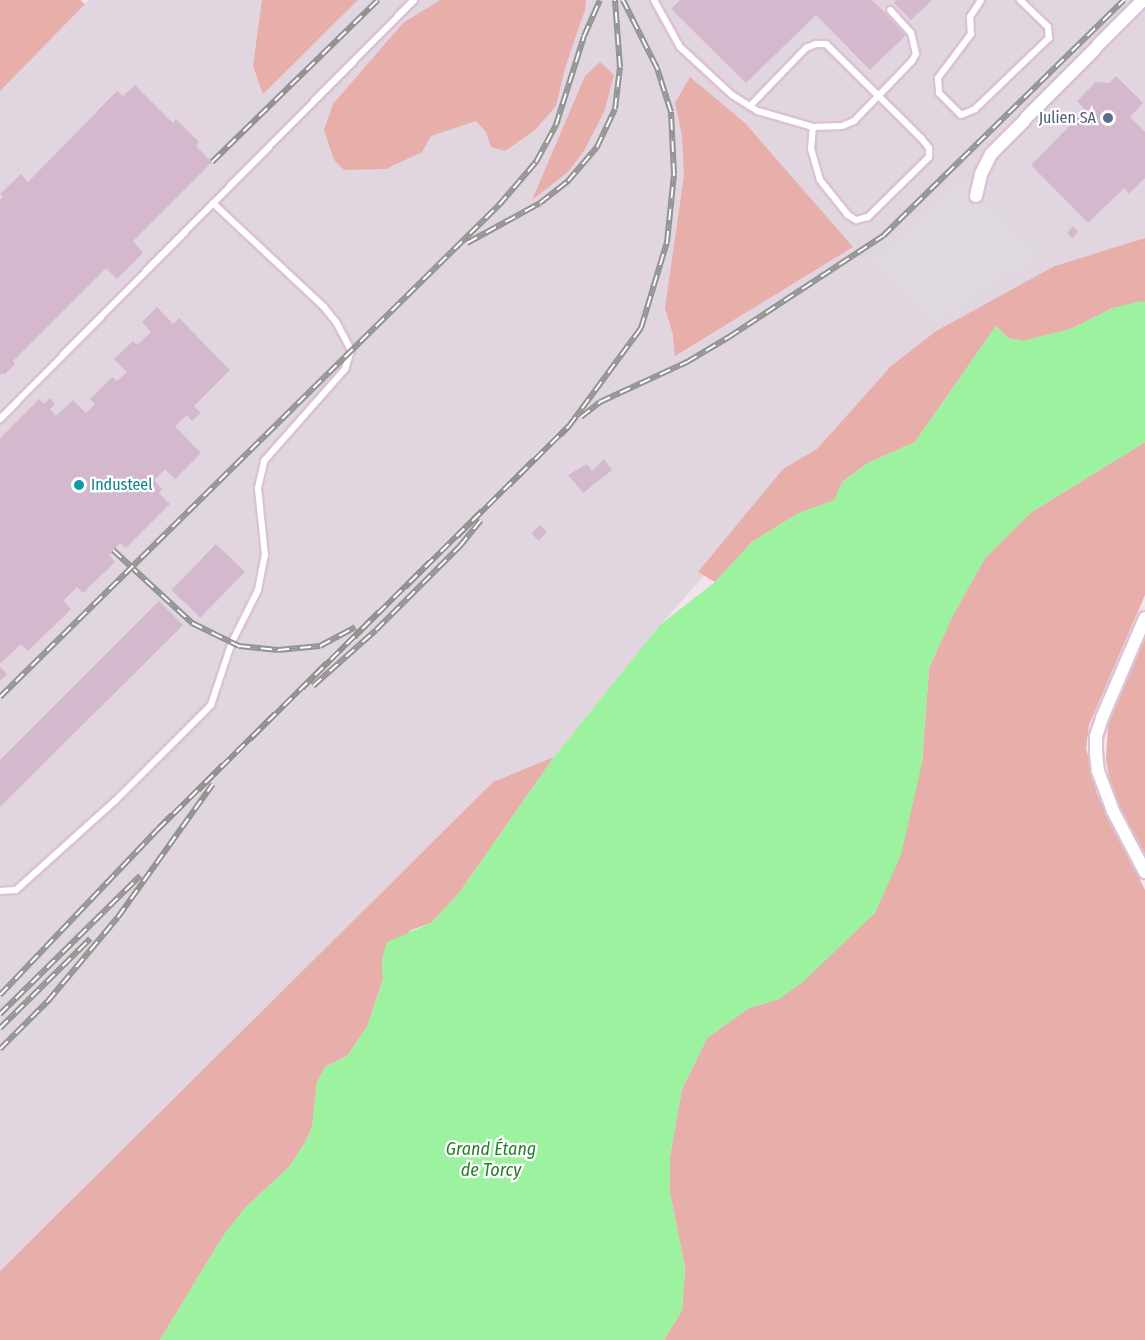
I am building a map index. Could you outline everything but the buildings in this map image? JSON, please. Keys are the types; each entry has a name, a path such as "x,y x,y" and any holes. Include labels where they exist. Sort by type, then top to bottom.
{"street":[{"path":"976,196 981,174 991,154 1143,0"},
{"path":"1145,618 1096,736 1098,771 1113,811 1145,872"}],"lane":[{"path":"0,419 414,0"},
{"path":"654,0 680,47 732,95 750,106 784,120 813,127 842,126 854,121 880,97 915,54 911,33 890,10"},
{"path":"981,0 970,17 971,34 938,78 939,93 961,115 975,109 1049,38 1048,27 1020,0"},
{"path":"750,106 806,48 816,44 826,44 837,52 921,138 929,148 929,157 868,217 855,220 848,215 820,180 812,150 813,127"},
{"path":"0,891 16,890 114,801 211,705 232,642 258,590 265,555 258,488 264,461 345,369 351,350 330,315 213,203"}],"shaded area":[{"path":"0,0 80,0 85,4 89,0 1145,0 1145,238 1058,266 936,331 891,366 660,625 554,757 493,782 0,1271"},
{"path":"0,0 80,0 85,4 0,91"},
{"path":"262,0 358,0 263,94 253,66"},
{"path":"440,0 586,0 556,106 535,130 505,151 491,147 486,132 476,121 431,136 422,152 386,169 344,170 334,160 324,130 333,104 403,23"},
{"path":"600,62 614,75 604,112 585,149 569,171 532,200 585,76"},
{"path":"690,77 745,123 853,247 675,356 673,335 665,308 684,176 682,135 675,103"},
{"path":"963,174 1043,255 1016,279 1008,275 936,331 865,261 897,238"},
{"path":"1145,238 1145,302 1113,308 1071,329 1023,341 1008,338 996,326 915,442 868,463 842,482 835,500 797,514 752,542 715,582 698,572 783,469 817,449 891,366 936,331 1055,266"},
{"path":"1145,442 1145,595 1089,725 1086,748 1097,794 1145,890 1145,1340 664,1340 682,1310 685,1268 670,1193 670,1156 682,1089 707,1038 749,1008 779,999 875,913 922,763 929,668 953,615 985,558 1030,513"},
{"path":"1145,631 1145,861 1112,793 1106,760 1108,726 1114,703"},
{"path":"554,757 459,893 431,923 411,930 382,958 383,979 367,1027 347,1056 325,1067 317,1082 312,1127 305,1143 289,1167 245,1208 223,1236 160,1340 0,1340 0,1271 493,782"}],"water":[{"name":"Grand Étang de Torcy","path":"1145,302 1145,442 1030,513 985,558 953,615 929,668 922,763 901,855 875,913 803,982 779,999 749,1008 707,1038 682,1089 670,1156 670,1193 685,1268 682,1310 664,1340 160,1340 223,1236 245,1208 289,1167 305,1143 312,1127 317,1082 325,1067 347,1056 367,1027 383,980 382,958 387,942 431,923 459,893 554,757 660,625 715,582 752,542 797,514 834,500 842,482 868,463 915,442 996,326 1008,338 1023,341 1071,329 1113,308"}],"railway":[{"path":"212,162 378,0"},
{"path":"0,697 499,205 536,162 556,125 584,36 600,0"},
{"path":"467,243 540,203 568,181 597,147 615,109 620,67 615,0"},
{"path":"0,995 158,829 569,426 641,328 667,242 674,174 671,112 657,68 623,0"},
{"path":"581,417 600,402 687,362 729,337 883,236 1124,0"},
{"path":"313,686 376,630 460,546 481,520"},
{"path":"113,550 192,623 239,646 278,650 320,646 355,627"},
{"path":"0,1049 48,1001 118,917 213,784"},
{"path":"0,1014 140,876"},
{"path":"0,1028 90,939"}],"place":[{"name":"Julien SA","path":"1108,118"},
{"name":"Industeel","path":"79,485"}]}
